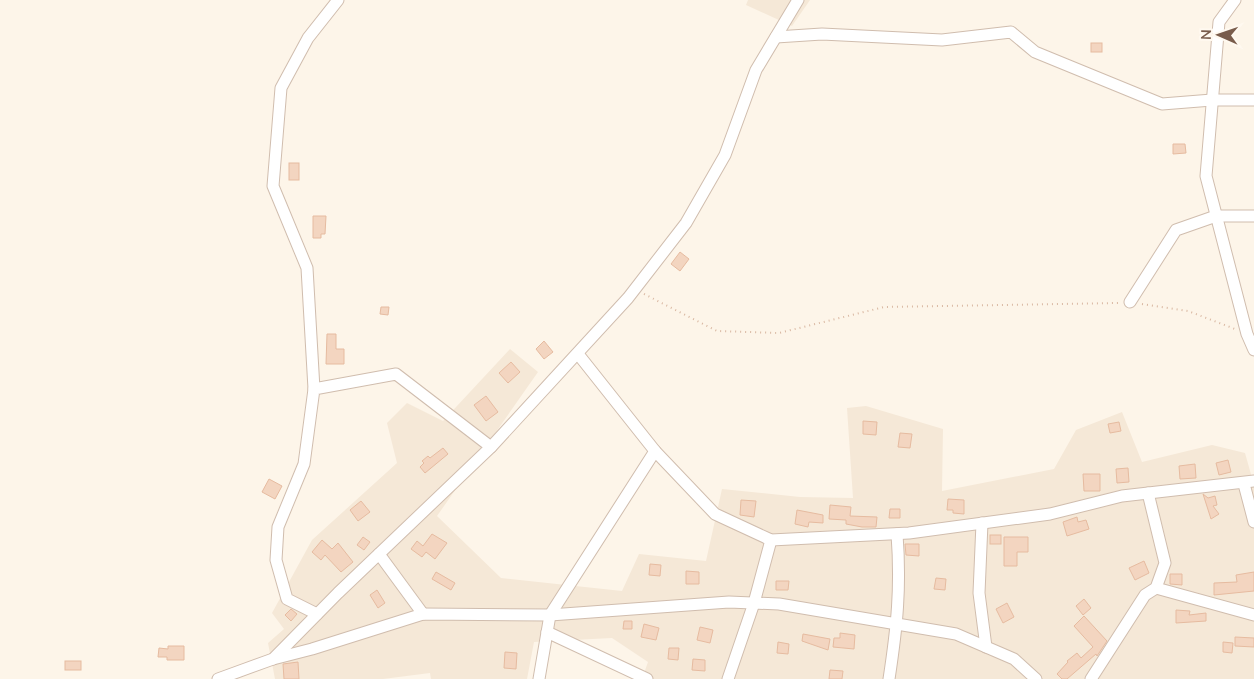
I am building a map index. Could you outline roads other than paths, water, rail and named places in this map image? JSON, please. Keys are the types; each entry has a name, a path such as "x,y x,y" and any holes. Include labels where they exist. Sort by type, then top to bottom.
{"street":[{"path":"317,614 287,599 276,560 278,527 304,464 314,389 307,268 273,186 281,88 308,38 338,0"},
{"path":"273,659 317,614 491,447 635,290 686,223 706,189 724,155 756,70 798,0"},
{"path":"1235,0 1219,22 1206,176 1247,334 1254,350"},
{"path":"776,37 822,34 942,40 1011,32 1035,52 1162,104 1212,100 1254,100"},
{"path":"1130,302 1176,230 1216,216 1254,216"},
{"path":"578,354 655,451 715,514 771,540 897,534 1050,514 1122,496 1249,483 1254,522"},
{"path":"314,389 396,374 491,447"},
{"path":"539,679 550,614 655,451"},
{"path":"1091,679 1145,595 1156,588 1165,563 1148,493"},
{"path":"982,523 979,593 986,647"},
{"path":"889,679 897,624 901,577 897,534"},
{"path":"728,679 754,603 771,540"},
{"path":"379,554 423,614"},
{"path":"1156,588 1254,615"},
{"path":"218,679 273,659 312,649 423,614 550,614 729,602 779,604 956,634 1014,659 1036,679"},
{"path":"547,632 647,679"}]}
